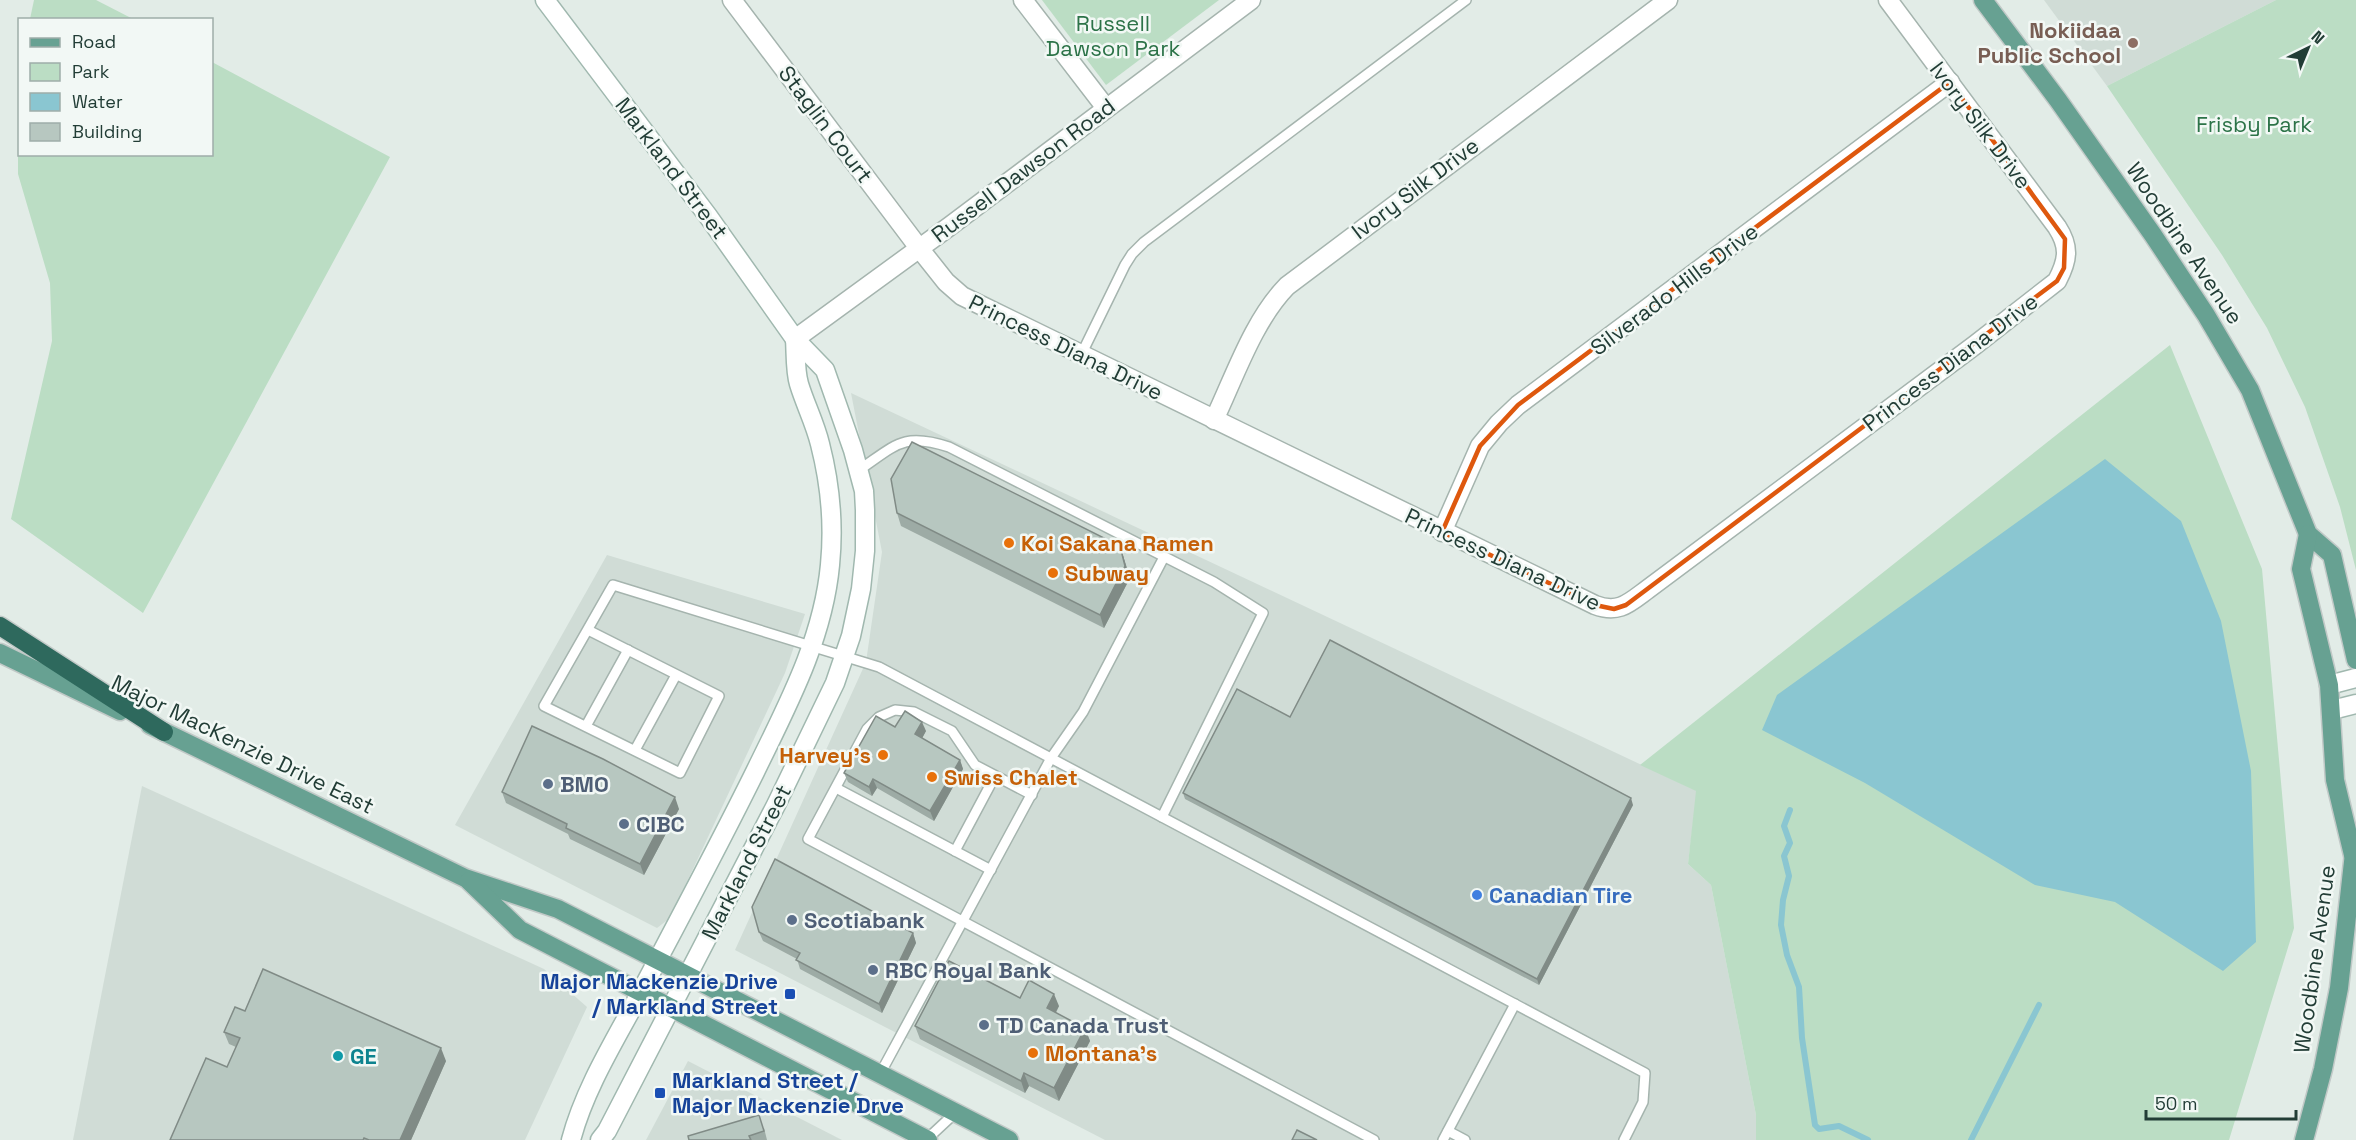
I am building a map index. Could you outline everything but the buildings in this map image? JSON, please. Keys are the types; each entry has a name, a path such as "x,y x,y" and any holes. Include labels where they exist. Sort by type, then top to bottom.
{"highway":[{"path":"0,626 164,732"}],"main road":[{"name":"Woodbine Avenue","path":"1983,0 2058,100 2153,235 2206,315 2250,390 2308,534 2332,555 2356,660"},
{"name":"Woodbine Avenue","path":"2304,1140 2323,1069 2339,987 2355,847 2336,780 2329,685 2301,569 2308,534"},
{"name":"Major MacKenzie Drive East","path":"0,653 465,878 558,909 1009,1140"},
{"name":"Major MacKenzie Drive East","path":"465,878 520,930 927,1140"}],"street":[{"name":"Markland Street","path":"545,0 708,216 795,339 825,370 846,424 859,470 865,510 865,551 855,621 831,691 813,731 671,1008 607,1131 600,1140"},
{"name":"Staglin Court","path":"732,0 919,248"},
{"path":"1023,0 1106,108"},
{"name":"Russell Dawson Road","path":"795,339 1251,0"},
{"name":"Ivory Silk Drive","path":"1214,420 1260,322 1272,302 1287,286 1668,0"},
{"name":"Ivory Silk Drive","path":"1888,0 2057,226 2065,239 2067,253"},
{"name":"Silverado Hills Drive","path":"1442,532 1480,446 1493,428 1512,411 1950,82"},
{"name":"Princess Diana Drive","path":"919,248 946,282 963,296 1442,532 1595,605 1614,609 1626,605 2040,295 2056,281 2064,268 2067,253"},
{"name":"Markland Street","path":"571,1140 578,1116 640,993 713,857 798,683 812,646 828,576 831,514 820,445 812,415 798,383 795,339"},
{"path":"2329,685 2356,678"},
{"path":"2332,710 2356,704"}],"lane":[{"path":"1081,355 1125,265 1144,242 1466,0"},
{"path":"859,470 898,444 910,440 927,440 949,447 1214,582 1263,613 1162,817"},
{"path":"880,1074 1051,758 1083,712 1164,557"},
{"path":"588,630 719,696 680,773 544,706 613,585 879,667 1645,1073 1643,1102 1624,1140"},
{"path":"586,726 628,650"},
{"path":"634,750 676,675"},
{"path":"1032,795 975,765 952,731 914,712 895,710 879,717 867,729 808,839 1374,1140"},
{"path":"955,851 995,776"},
{"path":"836,788 991,870"},
{"path":"1443,1140 1515,1004"},
{"path":"927,1140 956,1113"},
{"path":"1448,1131 1465,1140"}],"highlighted area":[{"path":"1950,82 2065,239 2064,268 2057,281 1626,605 1614,609 1595,605 1442,532 1480,446 1518,405"}],"shaded area":[{"name":"Nokiidaa Public School","path":"2044,0 2276,0 2107,86"},
{"path":"851,393 1697,791 1688,864 1711,885 1756,1115 1756,1140 1105,1140 735,950 866,662 882,552"},
{"path":"607,555 805,614 785,673 670,918 657,928 455,825"},
{"path":"142,786 544,969 587,1007 525,1140 73,1140"},
{"path":"688,1061 842,1140 646,1140"}],"green space":[{"path":"34,0 96,0 131,18 30,18"},
{"name":"Russell Dawson Park","path":"1042,0 1219,0 1106,85"},
{"name":"Frisby Park","path":"2276,0 2356,0 2356,570 2340,507 2305,407 2267,328 2222,255 2107,86"},
{"path":"213,63 390,157 143,613 11,519 52,341 50,283 18,174 18,156 213,156"},
{"path":"2170,345 2262,569 2294,928 2229,1140 1756,1140 1756,1115 1711,885 1688,864 1696,791 1640,765"}],"water":[{"path":"2105,459 2181,521 2221,621 2251,771 2256,942 2223,971 2115,902 2035,885 1865,783 1762,730 1777,695"}],"waterway":[{"path":"1790,810 1784,826 1790,843 1784,856 1789,876 1783,900 1781,925 1787,955 1799,987 1802,1038 1815,1125 1819,1129 1839,1126 1868,1140"},
{"path":"1971,1140 2039,1005"}],"place":[{"name":"Nokiidaa Public School","path":"2133,43"},
{"name":"Koi Sakana Ramen","path":"1009,543"},
{"name":"Subway","path":"1053,573"},
{"name":"Harvey's","path":"883,755"},
{"name":"Swiss Chalet","path":"932,777"},
{"name":"BMO","path":"548,784"},
{"name":"CIBC","path":"624,824"},
{"name":"Canadian Tire","path":"1477,895"},
{"name":"Scotiabank","path":"792,920"},
{"name":"RBC Royal Bank","path":"873,970"},
{"name":"Major Mackenzie Drive / Markland Street","path":"790,994"},
{"name":"TD Canada Trust","path":"984,1025"},
{"name":"Montana's","path":"1033,1053"},
{"name":"GE","path":"338,1056"},
{"name":"Markland Street / Major Mackenzie Drve","path":"660,1093"}]}
